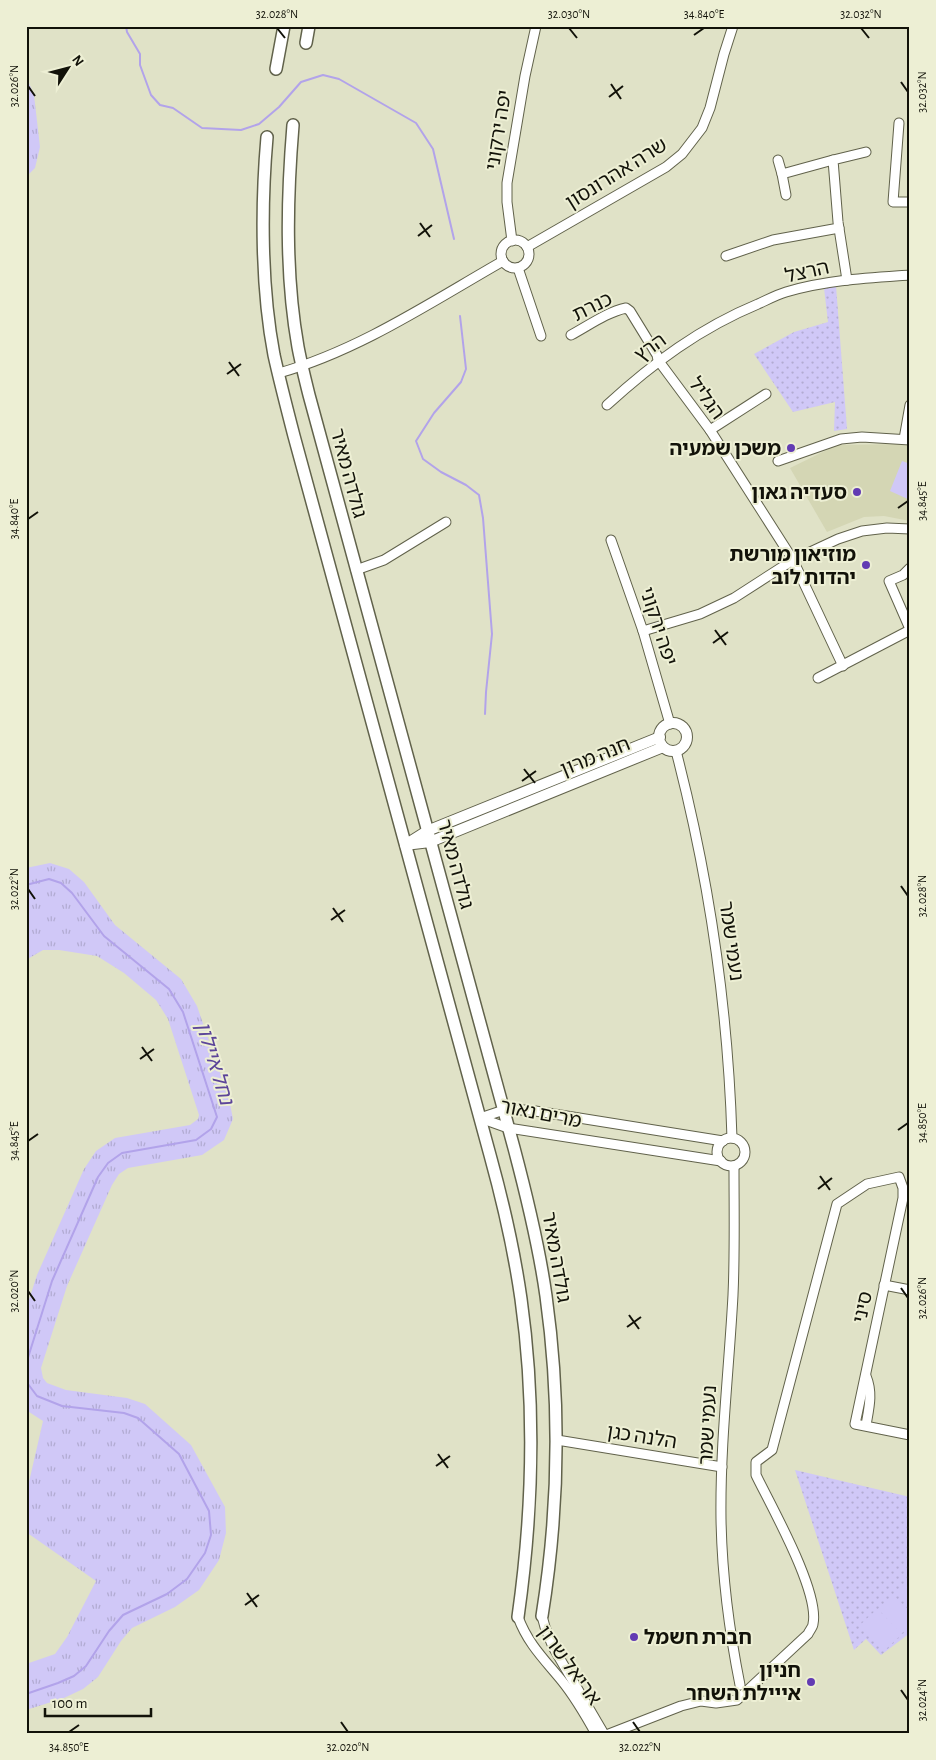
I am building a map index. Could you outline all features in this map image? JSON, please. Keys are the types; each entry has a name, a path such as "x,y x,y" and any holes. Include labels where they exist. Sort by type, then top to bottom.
{"main road":[{"path":"276,69 284,26"},
{"path":"306,43 310,26"},
{"name":"גולדה מאיר","path":"293,125 289,170 288,232 292,300 302,366 317,430 504,1110 532,1223 543,1282 552,1352 557,1440 553,1530 542,1616"},
{"path":"267,137 263,201 265,260 274,354 294,436 501,1196 515,1262 529,1371 531,1422 530,1496 518,1617"}],"street":[{"name":"יפה ירקוני","path":"512,241 507,202 508,183 525,76 536,26"},
{"name":"שרה אהרונסון","path":"527,248 666,167 682,154 702,128 710,108 733,26"},
{"path":"900,123 893,202 910,202"},
{"path":"782,174 866,152"},
{"path":"778,160 786,194"},
{"path":"833,160 839,228 847,280"},
{"path":"726,256 772,240 839,228"},
{"path":"512,241 522,242 527,248 529,256 527,262 518,268 508,266 503,261 501,252 503,247 512,241"},
{"path":"279,373 302,366 363,340 503,261"},
{"path":"518,268 541,336"},
{"name":"הרצל","path":"717,322 785,292 847,280 910,275"},
{"name":"כנרת","path":"571,336 600,319 626,308 630,311 646,336 658,360"},
{"name":"הרץ","path":"607,405 658,360 717,322"},
{"name":"הגליל","path":"658,360 710,430 793,560 843,666"},
{"path":"710,430 766,394"},
{"path":"778,462 841,440 862,437 907,440 910,405"},
{"path":"356,570 384,560 446,522"},
{"path":"643,631 700,614 734,598 793,560 862,531 887,528 910,529"},
{"name":"יפה ירקוני","path":"612,540 643,631 670,724"},
{"path":"818,678 910,629 889,581 903,575 910,568"},
{"path":"670,724 680,726 687,734 685,745 676,751 671,751 661,742 661,730 670,724"},
{"name":"חנה מרון","path":"405,845 429,837 661,742"},
{"name":"נעמי שמר","path":"676,751 693,818 707,891 719,975 730,1084 732,1138"},
{"name":"מרים נאור","path":"480,1118 504,1110 529,1110 722,1141"},
{"name":"מרים נאור","path":"480,1118 508,1128 721,1161"},
{"path":"732,1138 738,1140 744,1149 743,1159 734,1166 729,1166 721,1161 717,1155 717,1150 722,1141 732,1138"},
{"name":"נעמי שמר","path":"734,1166 733,1294 722,1467 721,1519 729,1620 740,1685"},
{"path":"609,1734 681,1706 701,1701 716,1703 737,1700 808,1634 814,1625 813,1604 804,1574 756,1475 756,1462 772,1450 837,1204 867,1184 899,1177 906,1198"},
{"name":"סיני","path":"866,1425 855,1424 884,1285 906,1198"},
{"path":"884,1285 910,1290"},
{"path":"865,1376 870,1385 866,1425 910,1435"},
{"name":"הלנה כגן","path":"557,1440 722,1467"},
{"name":"אריאל שרון","path":"542,1616 553,1647 604,1734"},
{"name":"אריאל שרון","path":"518,1617 538,1655 563,1682 596,1734"}],"shaded area":[{"name":"סעדיה גאון","path":"837,445 910,445 910,521 884,516 864,517 827,532 790,468"}],"green space":[{"path":"26,76 34,95 40,147 35,168 26,177"},
{"path":"836,286 847,429 834,431 835,402 793,412 754,354 794,332 828,322 824,288"},
{"path":"902,461 910,464 910,500 890,491"},
{"path":"50,863 69,869 84,882 115,925 181,979 197,1006 229,1099 233,1119 224,1140 202,1155 128,1168 119,1174 112,1185 67,1286 41,1368 43,1378 47,1383 66,1390 127,1398 145,1404 191,1445 225,1507 226,1533 219,1560 199,1590 175,1607 132,1628 121,1641 98,1677 83,1689 64,1698 26,1710 26,1664 55,1654 67,1637 96,1581 26,1532 26,1495 43,1421 26,1410 26,1309 37,1275 84,1169 96,1151 115,1138 190,1125 198,1119 199,1115 168,1019 156,1000 124,973 97,956 59,950 43,950 26,960 26,868"},
{"path":"795,1470 910,1497 910,1633 881,1655 866,1639 854,1650"},
{"path":"910,1580 910,1608 896,1593"},
{"path":"893,1595 910,1612 910,1626 901,1634 878,1609"},
{"path":"876,1610 900,1636 884,1651 860,1625"}],"waterway":[{"path":"126,26 127,32 140,54 140,65 151,95 160,105 173,108 202,128 241,130 259,124 279,107 301,82 323,75 339,79 416,123 433,149 454,239"},
{"path":"460,316 466,369 461,382 434,413 416,441 423,459 479,495 483,518 492,634 485,714"},
{"name":"נחל איילון","path":"26,885 49,879 61,883 72,893 104,936 169,989 183,1012 217,1117 211,1129 196,1140 122,1153 108,1163 98,1177 52,1281 26,1364"},
{"name":"נחל איילון","path":"26,1374 28,1384 37,1396 62,1406 124,1413 138,1418 179,1454 209,1511 211,1535 205,1553 187,1579 167,1594 123,1615 109,1631 86,1666 74,1676 26,1694"}],"place":[{"name":"משכן שמעיה","path":"791,448"},
{"name":"סעדיה גאון","path":"857,492"},
{"name":"מוזיאון מורשת יהדות לוב","path":"866,565"},
{"name":"חברת חשמל","path":"634,1637"},
{"name":"חניון אייילת השחר","path":"811,1682"}]}
